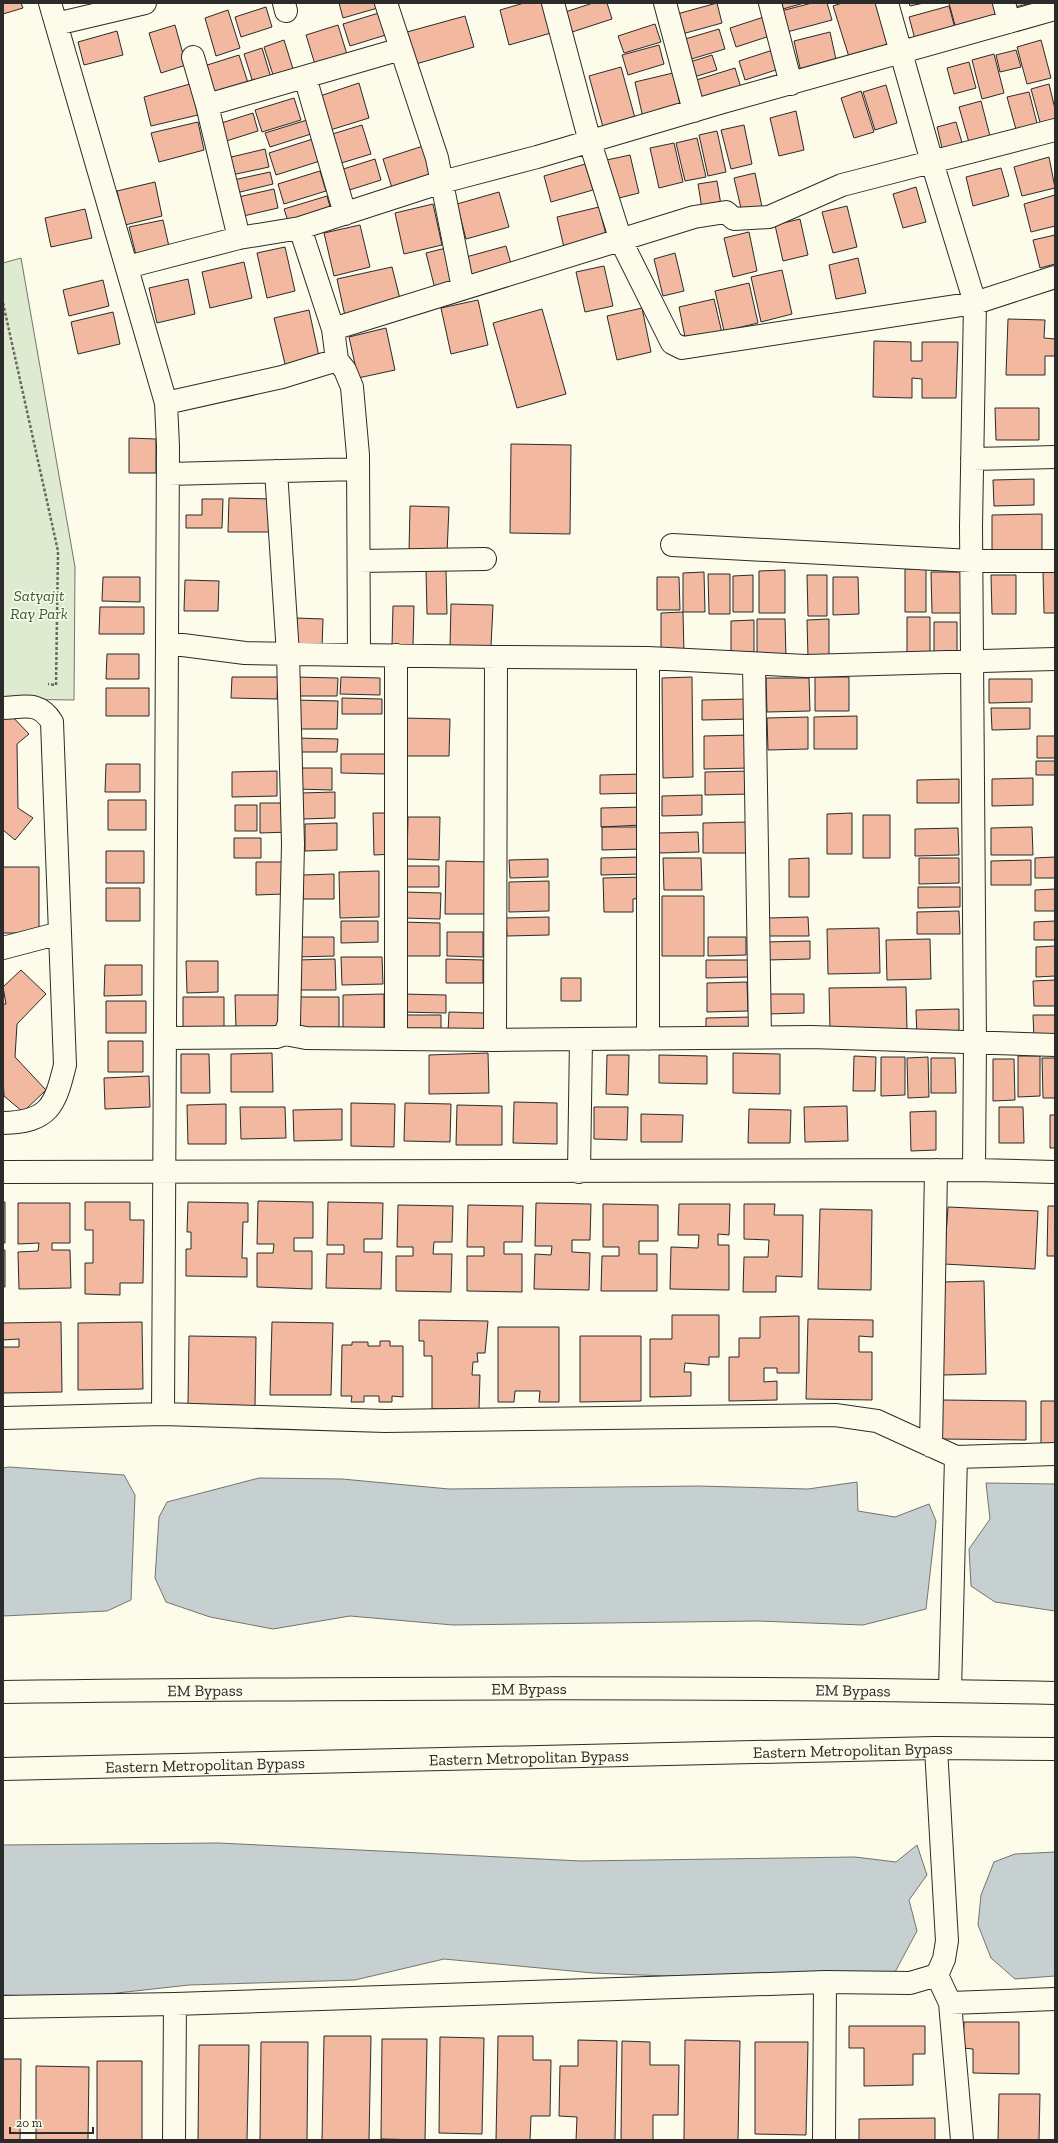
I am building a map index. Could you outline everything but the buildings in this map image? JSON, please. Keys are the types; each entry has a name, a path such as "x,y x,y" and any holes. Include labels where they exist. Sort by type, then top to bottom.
{"street":[{"path":"50,3 166,403 168,474 167,1038 164,1172 163,1414"},
{"path":"56,24 145,3"},
{"path":"386,3 437,158 463,288"},
{"path":"553,3 590,142 621,241 672,343 682,348 975,303 1055,277"},
{"path":"665,3 694,110"},
{"path":"770,3 791,84"},
{"path":"887,3 932,162 975,303 972,458 971,662 975,1043 974,1170"},
{"path":"127,267 239,238 300,228 442,182 590,142 694,110 902,54 1007,13 1055,9"},
{"path":"207,105 401,49"},
{"path":"193,57 207,105 239,238"},
{"path":"305,77 345,214"},
{"path":"333,329 694,218 726,212 734,219 769,217 842,185 1055,131"},
{"path":"300,228 333,329 337,360 346,370 352,387 358,469 359,655"},
{"path":"166,403 282,377 337,360"},
{"path":"972,458 1055,457"},
{"path":"168,474 358,469"},
{"path":"276,471 288,654 293,844 289,1023 286,1034"},
{"path":"672,545 972,561 1055,561"},
{"path":"358,561 485,559"},
{"path":"167,643 245,653 648,658 806,666 1055,659"},
{"path":"396,655 396,1038"},
{"path":"495,1040 496,656"},
{"path":"648,658 648,1039"},
{"path":"754,664 760,1037"},
{"path":"3,708 38,708 46,712 52,722 65,1065 57,1095 42,1115 21,1123 3,1123"},
{"path":"3,948 60,933"},
{"path":"167,1038 276,1037 286,1034 306,1038 495,1040 811,1037 1055,1045"},
{"path":"579,1172 581,1039"},
{"path":"3,1172 579,1172 936,1170 1055,1172"},
{"path":"931,1446 936,1170"},
{"path":"3,1418 163,1414 385,1421 835,1415 877,1421 956,1457 1055,1454"},
{"path":"950,1691 956,1457"},
{"name":"EM Bypass","path":"3,1692 484,1689 950,1691 1055,1693"},
{"path":"3,2007 175,2004 825,1982 910,1983 936,1975 944,1959 947,1941 936,1748"},
{"name":"Eastern Metropolitan Bypass","path":"3,1769 936,1748 1055,1749"},
{"path":"936,1975 950,2003 962,2140"},
{"path":"824,2140 825,1982"},
{"path":"950,2003 1055,1999"},
{"path":"174,2140 175,2004"}],"path":[{"path":"3,303 58,551 56,685 41,684"}],"green space":[{"name":"Satyajit Ray Park","path":"21,258 75,567 74,700 3,699 3,263"}],"shaded area":[{"path":"9,1467 124,1475 135,1495 131,1600 107,1611 3,1616 3,1468"},
{"path":"259,1478 342,1479 449,1489 698,1486 808,1489 857,1482 858,1511 895,1517 929,1504 936,1521 926,1609 863,1625 757,1621 453,1625 350,1616 273,1629 210,1617 166,1602 155,1578 159,1517 167,1502"},
{"path":"986,1483 1055,1484 1055,1611 995,1602 971,1586 969,1549 990,1519"},
{"path":"219,1843 581,1861 855,1857 896,1862 917,1845 927,1875 909,1900 917,1931 895,1972 713,1978 593,1973 444,1959 355,1980 189,1985 81,1997 3,1995 3,1845"},
{"path":"1055,1852 1055,1976 1015,1979 991,1958 978,1925 981,1895 994,1862 1015,1854"}]}
